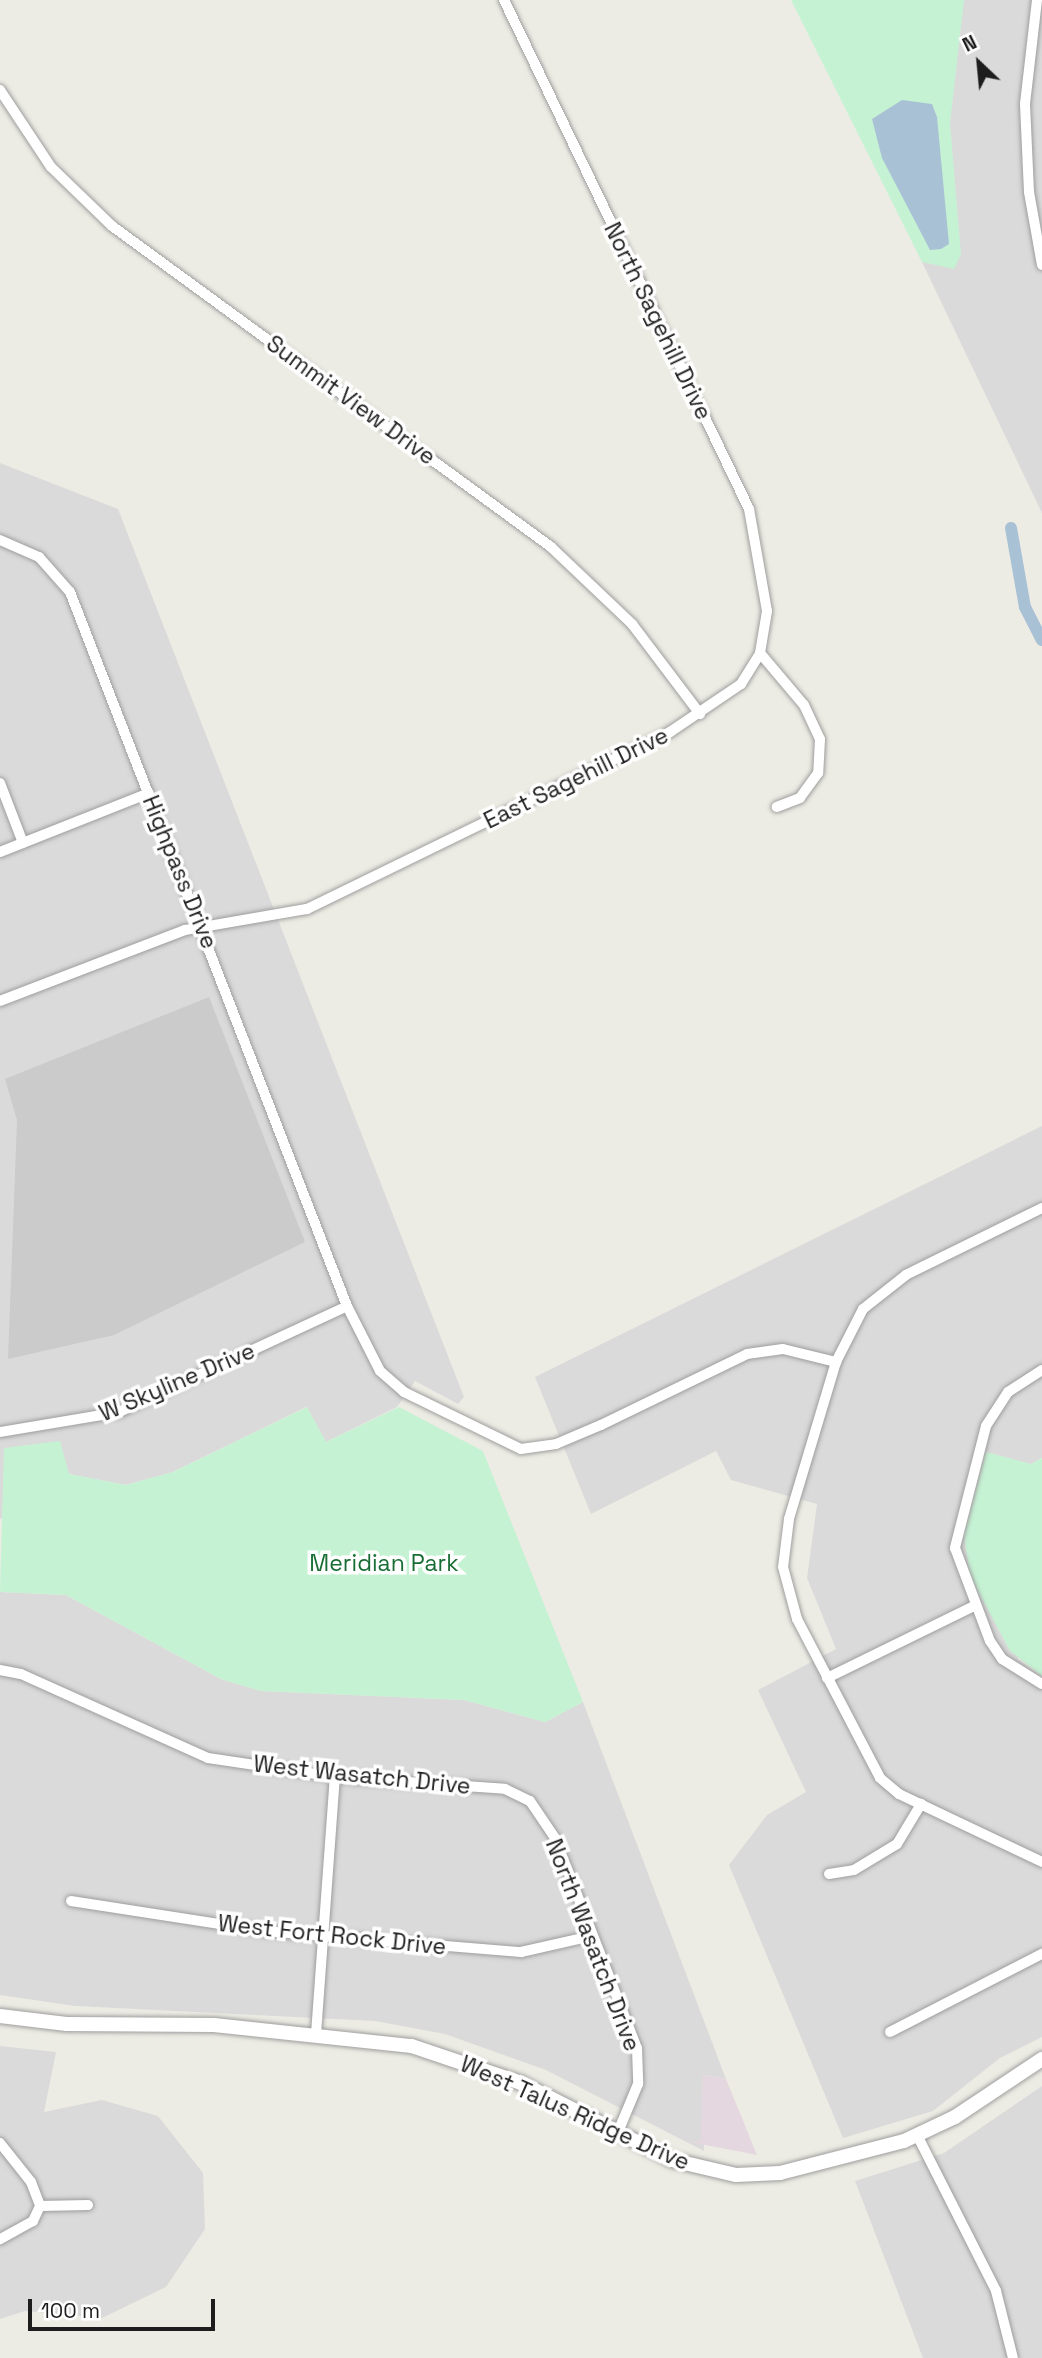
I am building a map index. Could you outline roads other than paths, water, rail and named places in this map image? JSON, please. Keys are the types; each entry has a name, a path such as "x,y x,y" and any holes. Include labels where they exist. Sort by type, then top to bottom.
{"street":[{"name":"North Sagehill Drive","path":"504,0 749,509 767,611 760,653"},
{"path":"1037,0 1024,104 1029,192 1042,265"},
{"name":"Summit View Drive","path":"0,90 51,167 112,226 551,547 632,624 700,714"},
{"name":"Highpass Drive","path":"0,540 39,557 64,582 201,926 347,1306 380,1371 404,1392 493,1439 521,1449 556,1444 761,1350 797,1350 836,1362"},
{"name":"East Sagehill Drive","path":"0,1002 201,926 307,909 700,714 741,684 760,653"},
{"path":"760,653 804,705 820,739 818,773 800,798 777,807"},
{"path":"0,783 23,844"},
{"path":"0,852 149,793"},
{"path":"1042,1208 878,1294 836,1362 784,1555 789,1600 880,1779 921,1804 1042,1862"},
{"name":"W Skyline Drive","path":"0,1432 119,1412 347,1306"},
{"path":"1042,1370 995,1409 962,1504 956,1556 972,1607 1002,1659 1042,1684"},
{"path":"827,1678 972,1607"},
{"name":"West Wasatch Drive","path":"0,1670 21,1674 208,1758 335,1777 505,1789 530,1801"},
{"path":"316,2034 326,1936 335,1777"},
{"name":"North Wasatch Drive","path":"530,1801 555,1838 637,2048 638,2084 618,2132"},
{"path":"829,1874 853,1870 897,1844 921,1804"},
{"name":"West Fort Rock Drive","path":"71,1901 326,1936 521,1952 593,1936"},
{"path":"890,2032 1042,1954"},
{"name":"West Talus Ridge Drive","path":"0,2016 316,2034 393,2043 467,2062 687,2166 751,2176 917,2136 1042,2059"},
{"path":"917,2136 1000,2300 1013,2358"},
{"path":"0,2143 31,2182 40,2206 33,2221 0,2239"},
{"path":"40,2206 88,2204"}],"water":[{"path":"902,100 932,104 937,117 949,244 941,249 930,250 882,158 872,119"}],"waterway":[{"path":"1011,528 1025,607 1042,640"}],"park label":[{"name":"Meridian Park","path":"384,1563"}]}
